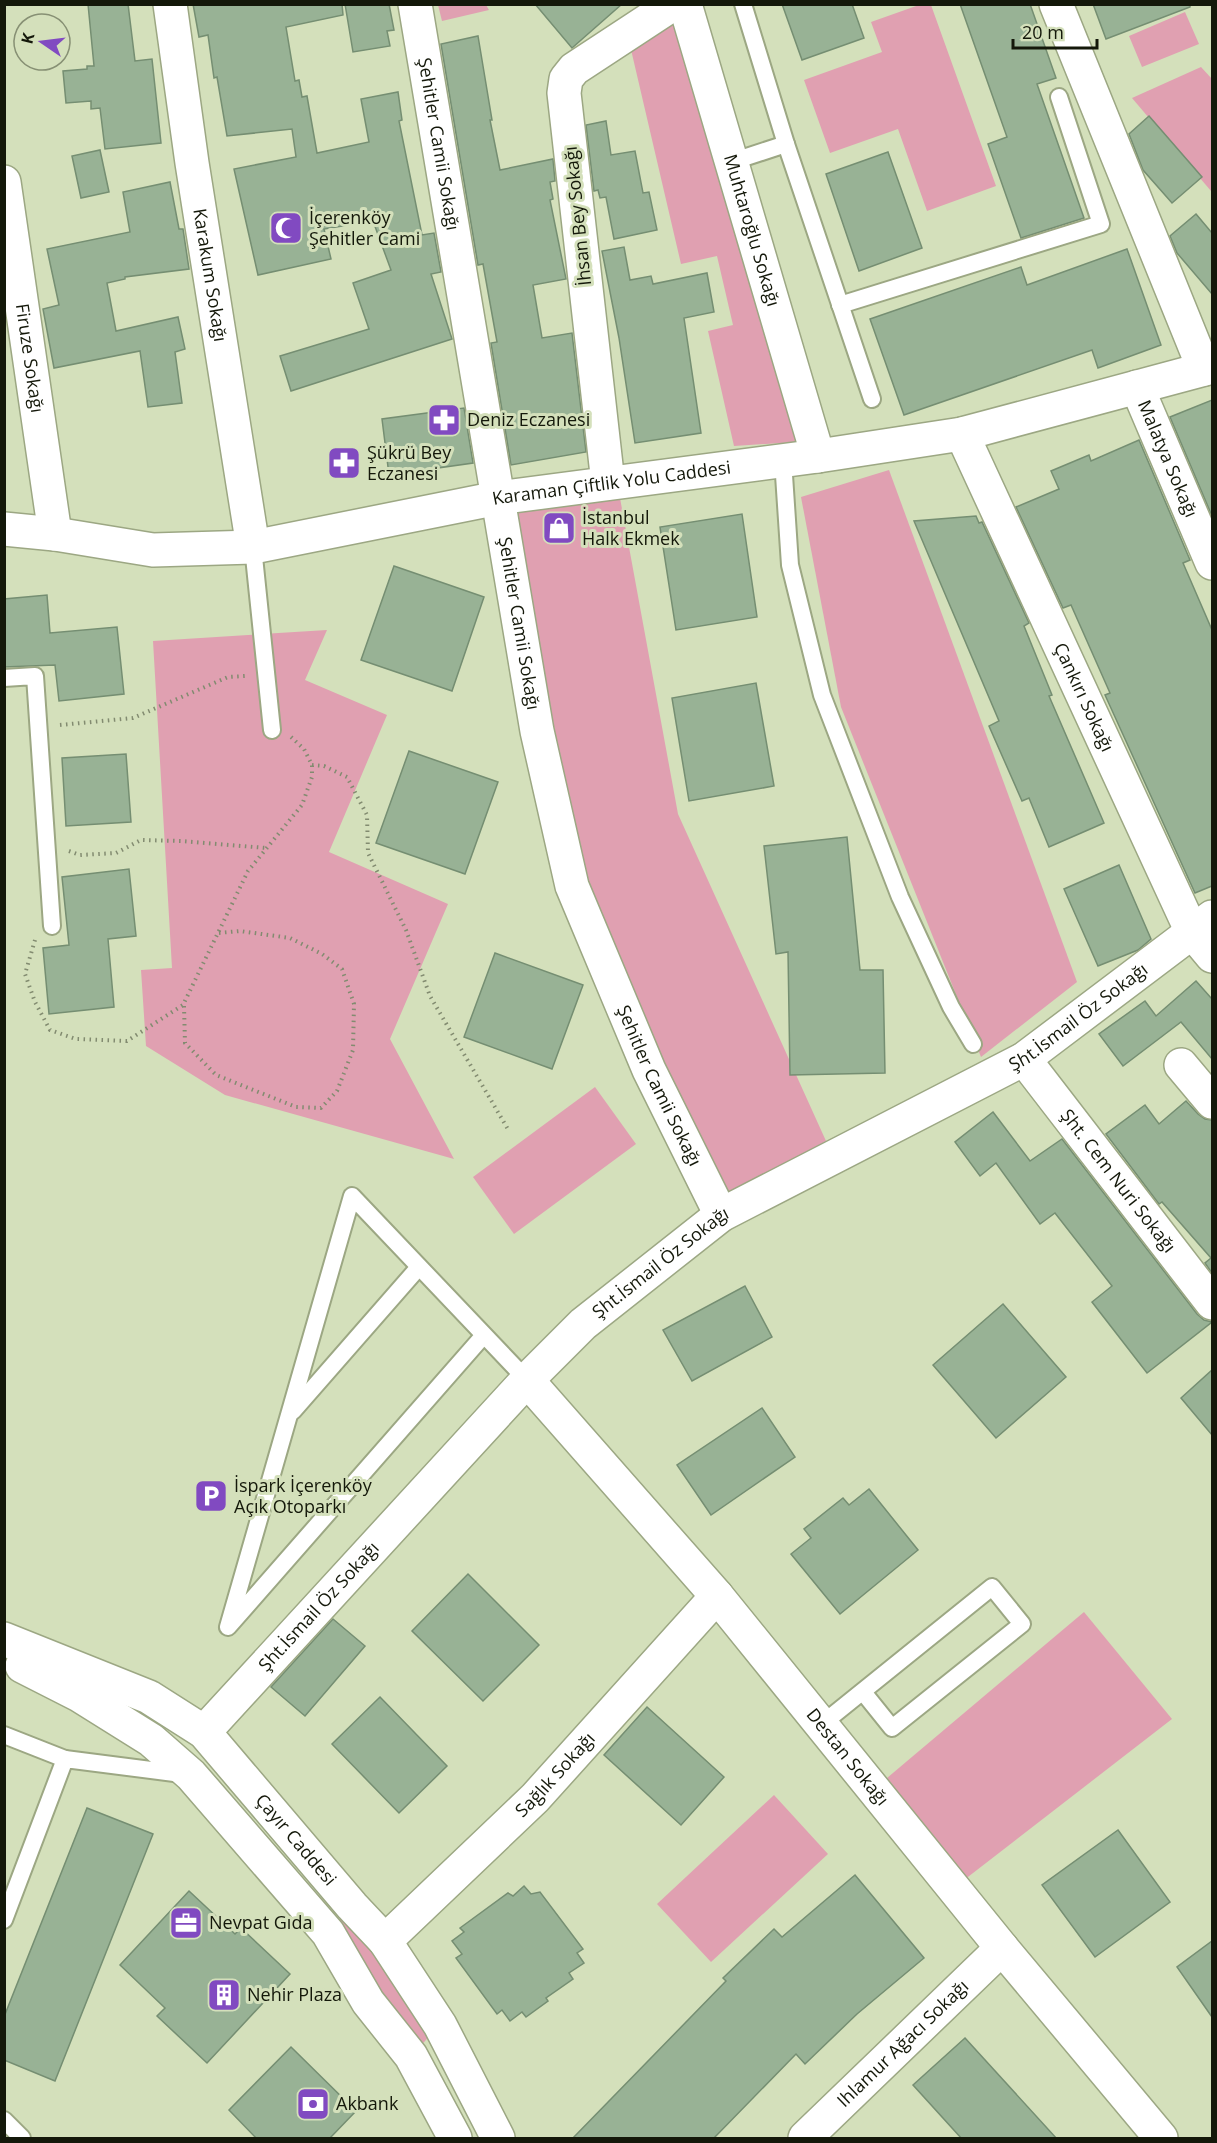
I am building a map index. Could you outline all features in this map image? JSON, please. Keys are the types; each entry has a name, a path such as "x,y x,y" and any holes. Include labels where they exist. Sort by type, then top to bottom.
{"street":[{"name":"Karakum Sokağı","path":"170,4 192,163 253,547"},
{"name":"Şehitler Camii Sokağı","path":"415,4 537,731 572,886 649,1070 722,1215"},
{"name":"İhsan Bey Sokağı","path":"608,483 565,105 566,79 574,69 673,4"},
{"name":"Muhtaroğlu Sokağı","path":"685,4 818,456"},
{"path":"1056,4 1210,365"},
{"name":"Firuze Sokağı","path":"4,182 55,534"},
{"name":"Karaman Çiftlik Yolu Caddesi","path":"4,529 55,534 153,550 253,547 498,498 818,456 962,434 1210,365"},
{"name":"Malatya Sokağı","path":"1137,387 1212,563"},
{"name":"Çankırı Sokağı","path":"962,434 1206,935"},
{"name":"Şht.İsmail Öz Sokağı","path":"204,1732 527,1380 583,1323 722,1215 1024,1059 1206,935"},
{"name":"Şht. Cem Nuri Sokağı","path":"1024,1059 1212,1303"},
{"path":"1181,1065 1212,1102"},
{"name":"Destan Sokağı","path":"527,1380 717,1596 1002,1948 1161,2139"},
{"name":"Sağlık Sokağı","path":"385,1941 535,1798 717,1596"},
{"name":"Çayır Caddesi","path":"4,1639 149,1697 204,1732 352,1906 385,1941 440,2025 498,2139"},
{"name":"Çayır Caddesi","path":"4,1656 79,1695 151,1740 191,1775 328,1933 368,2002 411,2056 455,2139"},
{"name":"Ihlamur Ağacı Sokağı","path":"804,2139 1002,1948"}],"lane":[{"path":"742,4 786,144 872,399"},
{"path":"840,305 1101,224 1059,97"},
{"path":"731,162 786,144"},
{"path":"783,460 790,565 822,695 900,897 951,1007 973,1044"},
{"path":"253,547 272,730"},
{"path":"4,678 35,676 52,926"},
{"path":"484,1335 228,1627 352,1196 527,1380"},
{"path":"288,1416 419,1267"},
{"path":"822,1724 992,1587 1022,1624 892,1728 863,1692"},
{"path":"4,1735 65,1759 191,1775"},
{"path":"4,1920 65,1759"},
{"path":"4,2120 22,2139"}],"path":[{"path":"38,727 132,718 228,677 266,675"},
{"path":"219,933 240,931 290,938 322,954 342,969 354,1004 353,1050 337,1091 321,1108 296,1107 216,1075 185,1043 183,1005 248,871 302,805 312,777 312,765 304,749 290,736 272,730"},
{"path":"312,765 324,766 347,777 367,814 368,853 406,930 430,996 509,1131"},
{"path":"46,842 80,855 116,853 141,840 266,848"},
{"path":"52,926 35,940 26,974 35,1002 50,1030 76,1039 127,1041 183,1005"}],"shaded area":[{"path":"438,5 486,5 489,10 442,21"},
{"path":"674,5 826,440 734,446 708,331 733,325 717,256 681,264 629,41"},
{"path":"919,5 931,5 996,186 927,211 898,129 830,153 804,80 882,52 871,22"},
{"path":"1185,12 1199,44 1142,67 1129,36"},
{"path":"1201,67 1212,79 1211,191 1132,98"},
{"path":"889,470 1077,982 981,1057 841,707 801,497"},
{"path":"620,498 678,814 826,1141 727,1203 582,885 516,511"},
{"path":"327,630 305,680 387,715 329,852 448,904 390,1039 454,1159 225,1095 146,1046 141,970 172,968 153,641"},
{"path":"595,1087 636,1144 514,1234 473,1177"},
{"path":"1084,1612 1172,1719 964,1880 887,1778"},
{"path":"774,1795 828,1854 711,1962 657,1904"},
{"path":"352,1906 440,2025 411,2056 328,1933"}],"building":[{"path":"88,4 128,4 135,61 152,59 161,143 105,149 100,108 91,109 91,101 66,103 63,72 94,66"},
{"path":"193,4 342,4 343,15 286,27 295,81 299,80 302,97 307,96 317,153 369,142 361,99 398,92 402,120 399,121 422,235 434,233 441,272 431,274 452,339 291,391 280,356 369,329 353,283 391,270 373,221 324,229 331,259 258,275 234,169 296,157 292,129 227,136 217,77 214,78 208,35 199,37"},
{"path":"345,4 389,4 394,30 387,31 390,46 353,52"},
{"path":"535,4 622,4 572,48"},
{"path":"782,4 852,4 864,38 802,60"},
{"path":"960,4 1030,4 1056,78 1037,84 1084,218 1021,238 988,144 1007,137"},
{"path":"1093,4 1190,4 1190,7 1106,39"},
{"path":"478,36 500,170 553,159 555,181 550,182 553,199 550,200 566,279 533,285 542,338 572,333 586,452 511,465 491,343 497,342 483,264 478,265 441,44"},
{"path":"1149,116 1202,177 1172,203 1143,170 1129,134"},
{"path":"606,121 611,155 635,151 643,193 649,192 657,230 614,239 606,197 600,198 598,190 594,191 586,125"},
{"path":"100,150 109,192 81,198 72,156"},
{"path":"888,152 922,248 859,271 826,174"},
{"path":"170,182 179,229 183,229 189,269 125,277 125,279 107,283 116,331 178,317 185,349 175,352 182,403 148,407 140,351 54,368 43,309 59,305 47,249 130,232 123,192"},
{"path":"1196,214 1212,233 1212,294 1177,253 1170,236"},
{"path":"624,247 630,280 651,276 653,284 707,273 714,312 684,318 701,433 635,443 619,338 602,251"},
{"path":"1127,249 1161,345 1098,368 1092,350 904,415 870,319 1021,267 1027,285"},
{"path":"1212,400 1212,516 1170,417"},
{"path":"464,408 473,463 389,475 382,419"},
{"path":"1139,440 1190,560 1183,563 1212,630 1212,886 1195,893 1105,695 1110,693 1071,605 1063,608 1016,507 1059,489 1051,471 1089,455 1091,461"},
{"path":"742,514 757,617 676,630 660,527"},
{"path":"976,516 979,523 982,522 1029,623 1024,626 1052,695 1049,696 1104,823 1049,847 1029,798 1022,801 989,726 999,721 914,521"},
{"path":"394,566 484,597 452,691 361,660"},
{"path":"47,595 50,633 117,627 124,694 59,701 55,665 4,667 4,599"},
{"path":"756,683 774,786 689,801 672,698"},
{"path":"409,751 498,782 465,874 376,843"},
{"path":"126,754 131,822 66,826 62,758"},
{"path":"847,837 860,970 883,970 885,1073 790,1075 788,952 776,954 764,846"},
{"path":"1119,865 1151,939 1138,950 1098,966 1064,889"},
{"path":"129,869 136,936 108,939 114,1007 49,1014 43,948 69,945 62,877"},
{"path":"495,953 583,985 552,1069 464,1037"},
{"path":"1196,981 1212,999 1212,1059 1181,1022 1123,1066 1099,1034 1145,1001 1156,1016"},
{"path":"1186,1101 1198,1114 1205,1119 1212,1120 1212,1273 1205,1263 1211,1258 1162,1202 1159,1204 1106,1134 1145,1105 1159,1124"},
{"path":"993,1112 1030,1161 1062,1139 1197,1314 1204,1320 1212,1322 1147,1373 1092,1302 1112,1286 1055,1213 1040,1224 996,1163 980,1176 955,1142"},
{"path":"745,1286 772,1337 692,1381 663,1330"},
{"path":"1003,1304 1066,1377 996,1438 933,1365"},
{"path":"1212,1370 1212,1435 1181,1398"},
{"path":"762,1408 795,1457 711,1515 677,1465"},
{"path":"869,1489 918,1550 840,1614 791,1554 811,1538 804,1529 843,1498 849,1505"},
{"path":"468,1574 539,1645 483,1701 412,1631"},
{"path":"333,1619 365,1646 305,1716 271,1687"},
{"path":"380,1697 447,1766 399,1813 332,1744"},
{"path":"647,1707 724,1777 681,1825 604,1755"},
{"path":"87,1808 153,1834 55,2081 4,2060 4,2017"},
{"path":"1118,1830 1170,1902 1095,1957 1042,1885"},
{"path":"855,1875 924,1958 857,2014 805,2064 796,2054 713,2139 572,2139 726,1981 723,1978 774,1929 782,1937"},
{"path":"524,1886 531,1894 540,1892 583,1949 577,1953 584,1963 569,1973 573,1979 546,1998 548,2001 526,2017 522,2012 510,2021 502,2010 497,2014 456,1958 462,1954 452,1941 464,1932 460,1928 508,1893 513,1896"},
{"path":"189,1891 235,1934 241,1928 290,1974 207,2063 157,2016 165,2008 120,1965"},
{"path":"1212,1941 1212,2017 1177,1967"},
{"path":"965,2038 1057,2139 962,2139 913,2085"},
{"path":"291,2047 356,2111 329,2139 257,2139 229,2110"}],"place":[{"name":"İçerenköy Şehitler Cami","path":"286,228"},
{"name":"Deniz Eczanesi","path":"444,420"},
{"name":"Şükrü Bey Eczanesi","path":"344,463"},
{"name":"İstanbul Halk Ekmek","path":"559,528"},
{"name":"İspark İçerenköy Açık Otoparkı","path":"211,1496"},
{"name":"Nevpat Gıda","path":"186,1923"},
{"name":"Nehir Plaza","path":"224,1995"},
{"name":"Akbank","path":"313,2104"}]}
